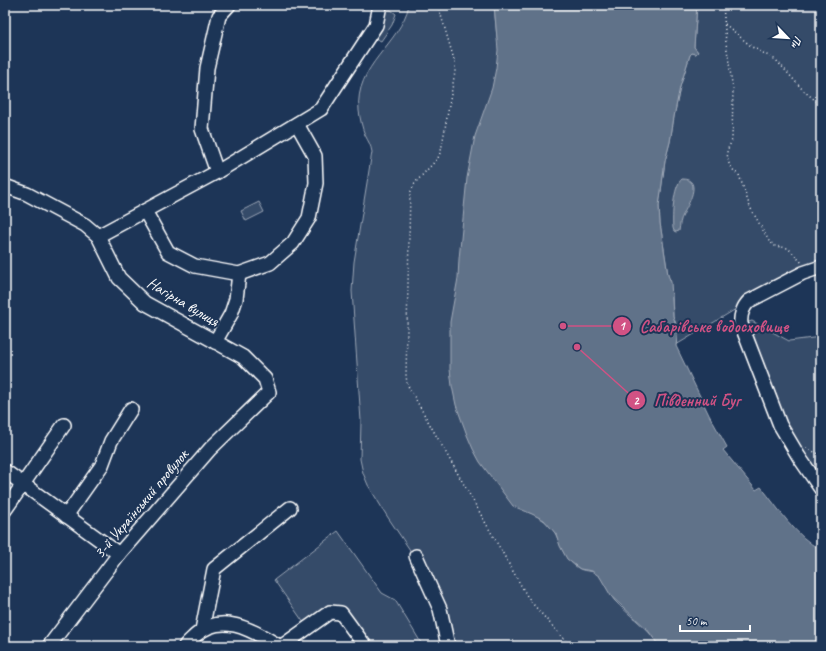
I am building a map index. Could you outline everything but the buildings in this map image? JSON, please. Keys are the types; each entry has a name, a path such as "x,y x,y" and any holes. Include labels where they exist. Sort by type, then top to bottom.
{"street":[{"path":"217,172 202,129 207,68 219,16 229,5"},
{"path":"98,236 217,172 322,109 376,25 380,5"},
{"path":"146,211 168,252 195,266 239,274 270,263 293,243 309,218 316,183 315,156 297,124"},
{"name":"Нагірна вулиця","path":"5,186 27,194 72,217 98,236 119,278 145,303 243,357 265,379 269,392"},
{"path":"819,268 803,273 749,301 742,311 741,324 780,425 799,457 821,489"},
{"path":"215,342 231,314 236,299 239,274"},
{"name":"3-й Український провулок","path":"49,646 119,554 210,449 269,392"},
{"path":"66,516 102,465 111,441 131,409"},
{"path":"5,510 24,485 64,425"},
{"path":"5,471 119,554"},
{"path":"202,630 214,569 290,508"},
{"path":"416,556 440,609 448,646"},
{"path":"185,645 202,630 216,624 235,624 255,632 280,646 330,612 341,613 366,646"}],"path":[{"path":"438,5 455,63 455,72 441,151 438,158 415,183 410,193 407,384 527,596 570,646"},
{"path":"723,5 726,43 733,90 732,140 727,151 728,162 734,171 739,175 748,202 769,241 775,246 788,248 802,262 819,268"},
{"path":"725,24 752,47 776,60 804,91 821,105"}],"shaded area":[{"path":"409,5 494,5 497,38 513,50 528,512 540,518 551,527 564,553 575,566 580,569 593,572 600,577 614,600 644,627 659,646 445,646 438,615 410,550 368,485 363,473 360,459 361,421 352,291 354,262 372,152 361,123 359,95 363,81 370,68 397,32"},
{"path":"494,5 697,5 694,47 698,52 690,55 680,87 665,161 659,206 660,223 668,275 671,282 673,316 678,330 676,346 709,415 727,447 723,450 756,490 761,487 795,530 821,550 821,646 659,646 647,629 611,596 600,577 592,571 580,569 567,559 556,534 544,520 513,506 480,462 473,449 456,405 452,386 450,369 450,322 458,278 467,178 475,136 492,88 496,68 498,50"},
{"path":"697,5 821,5 821,267 746,303 676,345 678,330 673,316 672,294 660,223 659,206 665,161 680,87 690,55 698,52 694,47"},
{"path":"384,10 391,10 396,14 392,25 381,41 373,37"},
{"path":"682,179 689,180 692,183 693,188 690,200 681,219 679,231 676,232 673,228 674,202 677,188"},
{"path":"259,202 264,212 246,221 241,211"},
{"path":"752,321 789,341 821,337 821,489 799,457 741,324"},
{"path":"338,531 382,593 395,600 423,646 387,646 365,639 343,607 330,605 304,623 274,580"}],"place":[{"name":"Сабарівське водосховище","path":"563,326"},
{"name":"Південний Буг","path":"577,347"}]}
